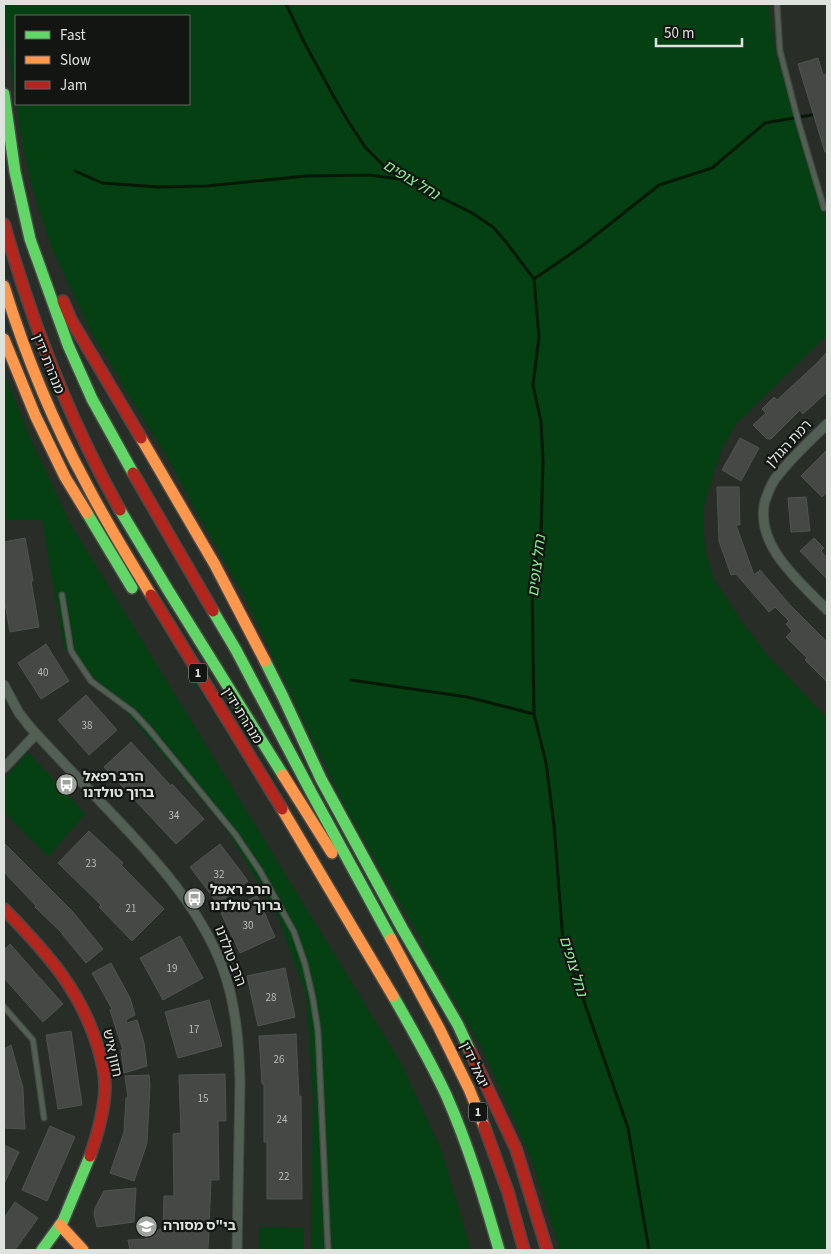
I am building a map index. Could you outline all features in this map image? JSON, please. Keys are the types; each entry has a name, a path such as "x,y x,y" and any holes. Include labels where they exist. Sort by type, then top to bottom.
{"main road":[{"path":"4,94 15,172 30,239 68,345 92,398 124,459 236,650 414,982"},
{"path":"15,172 71,320 215,565 283,697 321,779 402,928 458,1025 516,1149 547,1250"},
{"name":"מנהרת ידין","path":"4,224 30,312 50,366 100,474 165,586 414,982"},
{"name":"מנהרת ידין","path":"4,286 34,372 85,482 116,538 286,815 422,1044"},
{"path":"4,339 35,415 65,477 136,594"},
{"path":"272,814 422,1044"},
{"name":"חזון איש","path":"4,909 44,950 84,1010 94,1032 105,1085 98,1130 84,1171 60,1225 42,1250"},
{"name":"יגאל ידין","path":"414,982 469,1088 508,1192 524,1250"},
{"name":"1","path":"422,1044 447,1098 470,1156 499,1250"},
{"path":"60,1225 83,1250"}],"street":[{"name":"רמת הגולן","path":"827,424 777,475 763,509 766,531 770,544 776,554 827,610"},
{"name":"הרב טולדנו","path":"4,685 19,713 36,734 172,879 202,924 213,946 229,989 240,1058 237,1250"},
{"path":"4,768 36,734"}],"lane":[{"path":"777,4 780,51 824,208"},
{"path":"62,595 71,650 91,681 133,712 235,834 260,871 294,932 305,964 318,1031 328,1250"},
{"path":"4,1006 33,1040 44,1118"}],"green space":[{"path":"4,4 769,4 775,50 824,216 827,215 827,335 736,424 721,450 703,511 705,550 714,579 742,622 767,655 827,718 827,1250 560,1250 531,1158 480,1045 344,805 243,594 168,459 93,336 52,249 37,204 24,155 16,105 190,105 190,15 15,15 15,97 4,26"},
{"path":"4,372 30,438 71,525 401,1063 442,1152 471,1250 311,1250 313,1094 306,995 276,911 223,825 109,692 64,648 42,520 4,520"},
{"path":"28,752 85,814 48,857 4,812 4,779"},
{"path":"259,1227 304,1228 304,1250 259,1250"}],"building":[{"path":"818,58 823,75 825,74 827,80 827,152 825,152 798,64"},
{"path":"827,352 827,392 803,414 800,410 771,439 767,439 753,425 766,413 762,409 774,397 777,400"},
{"path":"740,438 759,448 741,481 722,470"},
{"path":"827,450 827,492 822,497 801,476"},
{"path":"717,487 739,487 740,525 736,525 754,575 760,570 790,605 827,642 827,682 786,637 792,631 786,624 789,621 775,607 769,612 736,574 731,575 719,541"},
{"path":"806,497 810,531 791,532 788,498"},
{"path":"25,538 39,627 10,632 4,598 4,542"},
{"path":"814,538 824,548 821,551 827,558 827,579 800,551"},
{"path":"46,644 69,681 41,699 18,663"},
{"path":"86,695 117,730 89,755 58,720"},
{"path":"131,742 204,819 176,844 104,767"},
{"path":"89,831 123,863 121,865 164,909 132,941 99,907 101,905 58,863"},
{"path":"4,843 73,912 103,949 86,963 63,934 35,907 4,872"},
{"path":"220,844 248,881 218,904 190,867"},
{"path":"257,896 275,937 240,953 221,913"},
{"path":"180,936 203,978 163,1000 140,958"},
{"path":"10,944 63,1004 43,1022 4,978 4,950"},
{"path":"111,963 130,998 135,1015 126,1020 127,1023 137,1020 144,1043 147,1066 124,1073 121,1050 123,1050 110,1010 112,1009 92,973"},
{"path":"285,968 295,1017 258,1026 247,976"},
{"path":"209,1000 222,1046 178,1058 165,1012"},
{"path":"71,1031 82,1105 58,1109 46,1035"},
{"path":"296,1034 299,1096 301,1096 302,1199 267,1199 267,1142 264,1142 264,1084 262,1084 259,1036"},
{"path":"11,1045 23,1088 25,1129 4,1128 4,1049"},
{"path":"225,1074 226,1121 218,1121 219,1180 211,1180 208,1250 130,1250 128,1240 146,1239 144,1233 163,1229 164,1196 174,1196 173,1134 181,1133 179,1075"},
{"path":"149,1075 147,1143 134,1181 110,1173 124,1132 126,1098 128,1098 125,1076"},
{"path":"50,1126 75,1137 47,1201 22,1190"},
{"path":"4,1145 19,1152 4,1184"},
{"path":"136,1188 134,1222 97,1227 94,1214 95,1208 104,1191"},
{"path":"15,1202 38,1218 15,1250 4,1250 4,1218"}],"waterway":[{"name":"נחל צופים","path":"286,4 334,97 365,147 386,168 472,213 493,227 534,279 539,337 533,385 541,422 543,461 541,532 532,583 534,714 546,763 554,825 563,941 628,1128 649,1250"},
{"path":"534,279 582,246 659,185 712,168 765,123 817,114"},
{"path":"75,171 102,183 158,187 207,186 306,176 370,175 406,180"},
{"path":"351,680 467,697 534,714"}],"traffic: fast":[{"path":"4,94 15,172 30,239 68,345 92,399 133,473"},
{"path":"120,510 283,775"},
{"path":"87,513 132,588"},
{"path":"213,611 236,650 391,939"},
{"path":"265,661 321,779 402,928 458,1025 470,1051"},
{"path":"393,996 434,1071 455,1116 476,1173 499,1250"},
{"path":"42,1250 63,1221 90,1156"}],"traffic: slow":[{"path":"4,286 30,362 62,435 102,512 151,595"},
{"path":"4,339 35,415 65,477 87,513"},
{"path":"141,438 215,565 265,661"},
{"path":"283,775 332,853"},
{"path":"282,809 393,996"},
{"path":"391,939 439,1028 469,1089 484,1126"},
{"path":"60,1225 83,1250"}],"traffic: jam":[{"path":"4,224 27,298 53,370 84,441 120,510"},
{"path":"63,301 71,320 141,438"},
{"path":"133,473 213,611"},
{"path":"151,595 282,809"},
{"path":"4,909 61,974 73,991 92,1029 102,1063 105,1085 104,1103 90,1156"},
{"path":"470,1051 516,1149 547,1250"},
{"path":"484,1126 508,1192 524,1250"}],"place":[{"name":"הרב רפאל ברוך טולדנו","path":"67,785"},
{"name":"הרב ראפל ברוך טולדנו","path":"194,898"},
{"name":"בי\"ס מסורה","path":"147,1226"}]}
